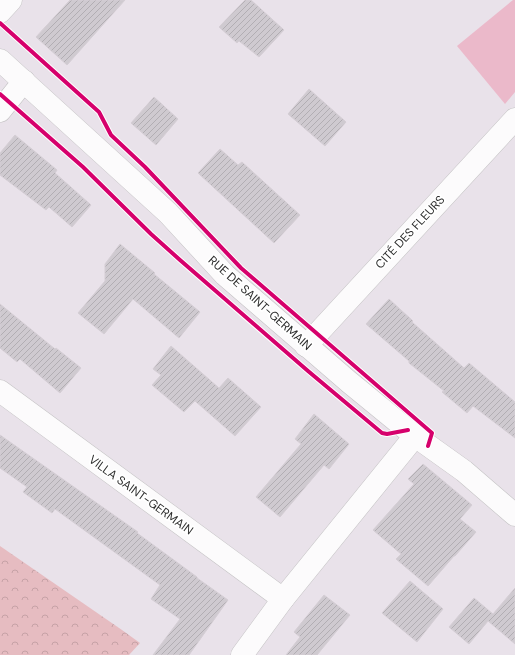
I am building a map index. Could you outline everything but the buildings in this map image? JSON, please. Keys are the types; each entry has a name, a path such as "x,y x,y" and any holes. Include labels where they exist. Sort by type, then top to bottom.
{"street":[{"path":"0,12 11,0"},
{"name":"RUE DE SAINT-GERMAIN","path":"0,60 168,213 225,275 306,346 415,436 464,471 515,515"},
{"path":"0,110 24,81"},
{"name":"CITÉ DES FLEURS","path":"306,346 515,119"},
{"name":"VILLA SAINT-GERMAIN","path":"0,391 283,599"},
{"path":"242,655 283,599 415,436"}],"green space":[{"path":"0,546 140,643 129,655 0,655"}],"shaded area":[{"path":"513,0 515,0 515,92 505,104 457,46"}],"cycle path":[{"path":"0,23 99,112 111,135 145,167 241,268 432,433 428,446"},
{"path":"0,94 83,167 151,234 180,260 382,433 387,434 408,430"}]}
